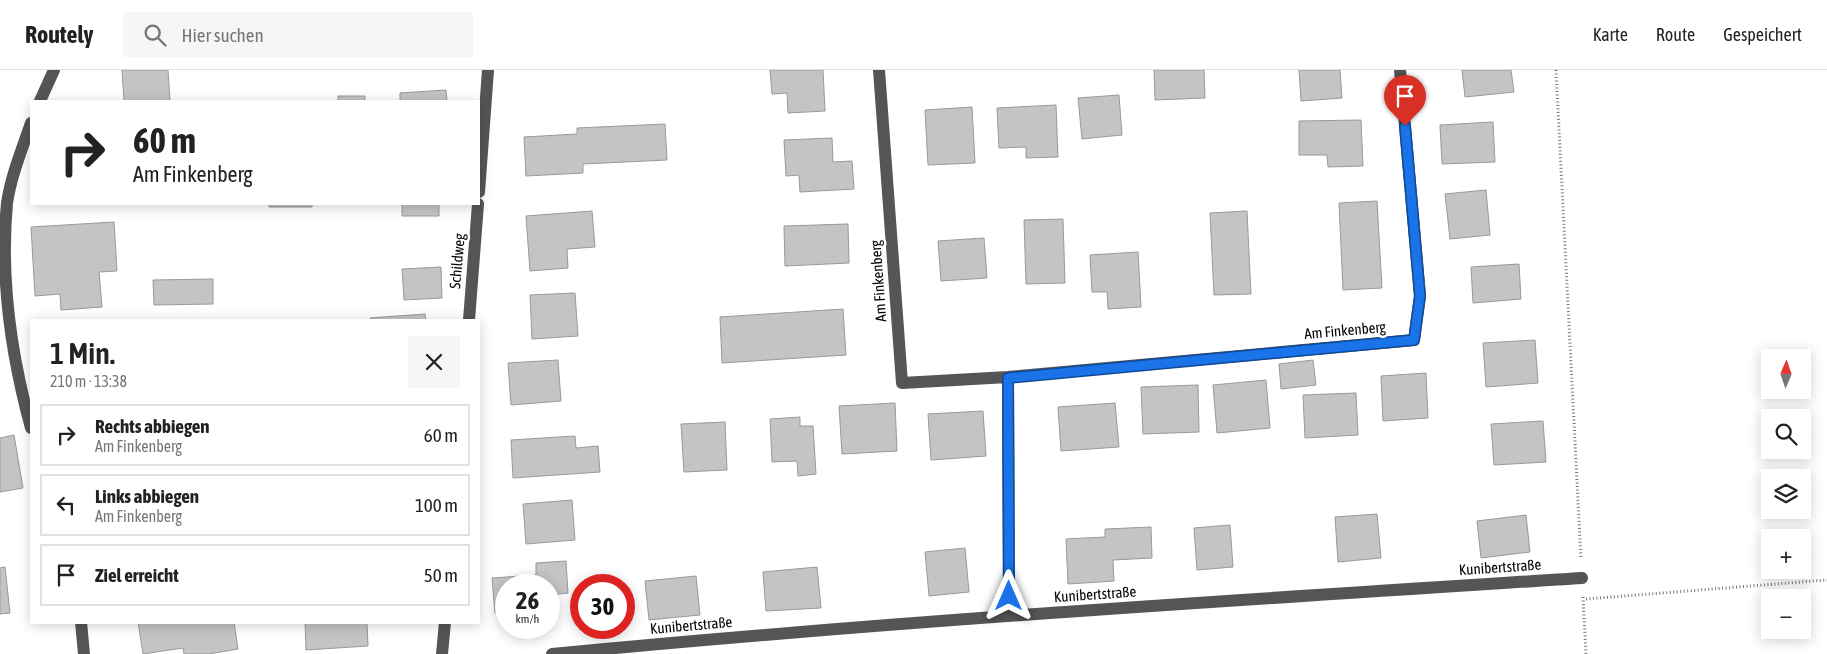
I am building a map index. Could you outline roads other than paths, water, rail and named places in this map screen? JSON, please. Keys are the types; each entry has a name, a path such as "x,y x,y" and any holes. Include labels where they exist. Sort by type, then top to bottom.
{"street":[{"path":"40,100 54,70"},
{"path":"480,167 488,70"},
{"name":"Am Finkenberg","path":"879,70 902,383 1008,378 1414,340 1420,296 1400,70"},
{"path":"30,126 7,201 2,243 4,302 17,376 30,424"},
{"name":"Schildweg","path":"469,319 478,205"},
{"path":"1008,378 1009,616"},
{"name":"Kunibertstraße","path":"552,654 734,637 1009,616 1582,578"},
{"path":"81,624 84,654"},
{"path":"442,654 445,624"}]}
